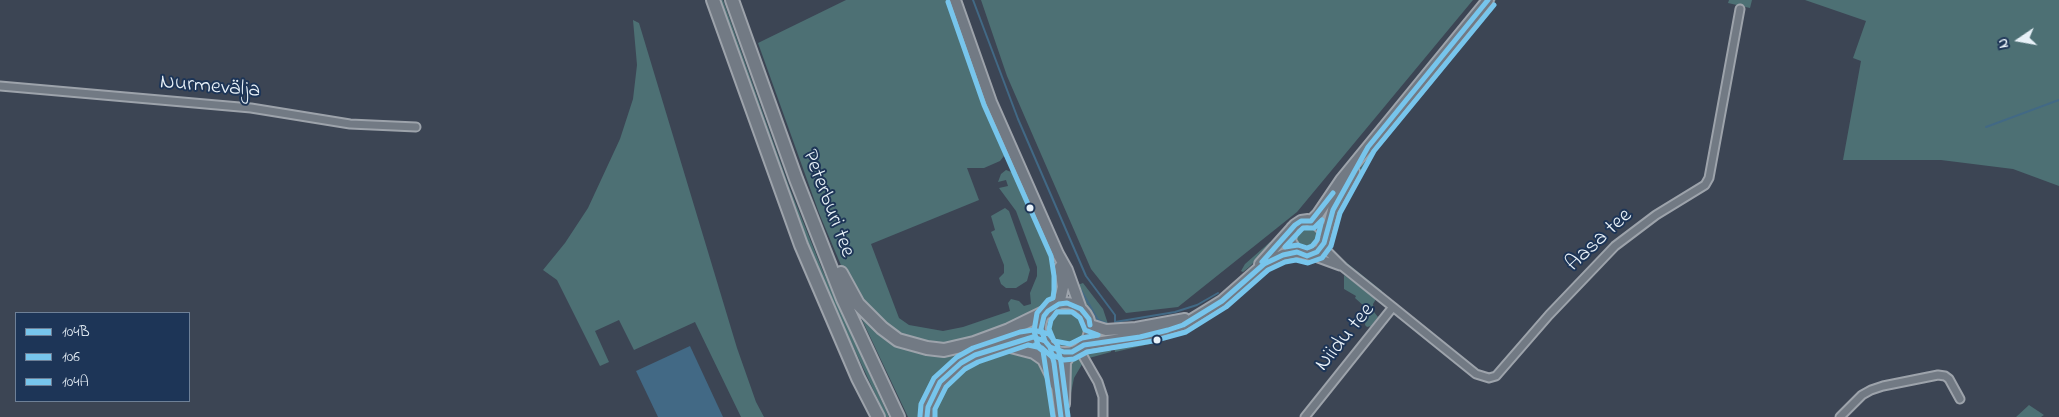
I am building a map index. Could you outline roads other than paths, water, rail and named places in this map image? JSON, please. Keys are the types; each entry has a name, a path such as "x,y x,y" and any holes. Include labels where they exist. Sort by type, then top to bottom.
{"highway":[{"name":"Peterburi tee","path":"713,0 805,254 858,378 878,417"},
{"name":"Peterburi tee","path":"732,0 796,179 843,299 898,417"},
{"path":"796,179 811,200 846,285 858,304 870,318 898,340 926,348 944,350 960,347 1009,330 1053,307"},
{"path":"927,417 928,407 940,382 961,363 975,355 1028,337 1047,344"},
{"path":"1005,345 1034,352 1044,359 1057,385"}],"street":[{"path":"955,0 991,102 1058,254 1067,270 1081,309 1089,319 1090,332 1065,362 1065,402 1060,417 1057,385 1047,344 1041,329 1044,316 1053,307 1063,287 1058,254"},
{"path":"1249,276 1292,228 1301,221 1311,220 1318,214 1341,180 1488,0"},
{"name":"Aasa tee","path":"1393,307 1476,374 1489,378 1502,371 1549,315 1615,246 1656,215 1705,185 1709,178 1740,9"},
{"name":"Nurmevälja","path":"0,86 251,108 350,124 416,127"},
{"path":"1047,344 1057,351 1152,334 1183,325 1222,301 1264,264 1283,255 1297,252 1310,255 1320,250 1333,210 1368,147"},
{"path":"1311,220 1320,226 1324,239"},
{"path":"1292,228 1290,241 1297,252"},
{"name":"Niidu tee","path":"1305,417 1393,307 1342,267 1326,250 1324,239"},
{"name":"Niidu tee","path":"1310,255 1342,267"},
{"path":"1053,307 1067,303 1081,309"},
{"path":"1090,325 1106,330 1136,328 1194,318"},
{"path":"1078,348 1098,382 1102,397 1103,417"},
{"path":"1840,417 1862,395 1871,390 1938,374 1949,379 1960,399"}],"water":[{"path":"690,346 723,417 658,417 636,371"}],"waterway":[{"path":"973,0 1018,119 1086,276 1115,315 1115,322 1175,312 1197,305 1218,293"},
{"path":"1986,127 2059,100"},
{"path":"1081,290 1098,320 1106,323"}]}
